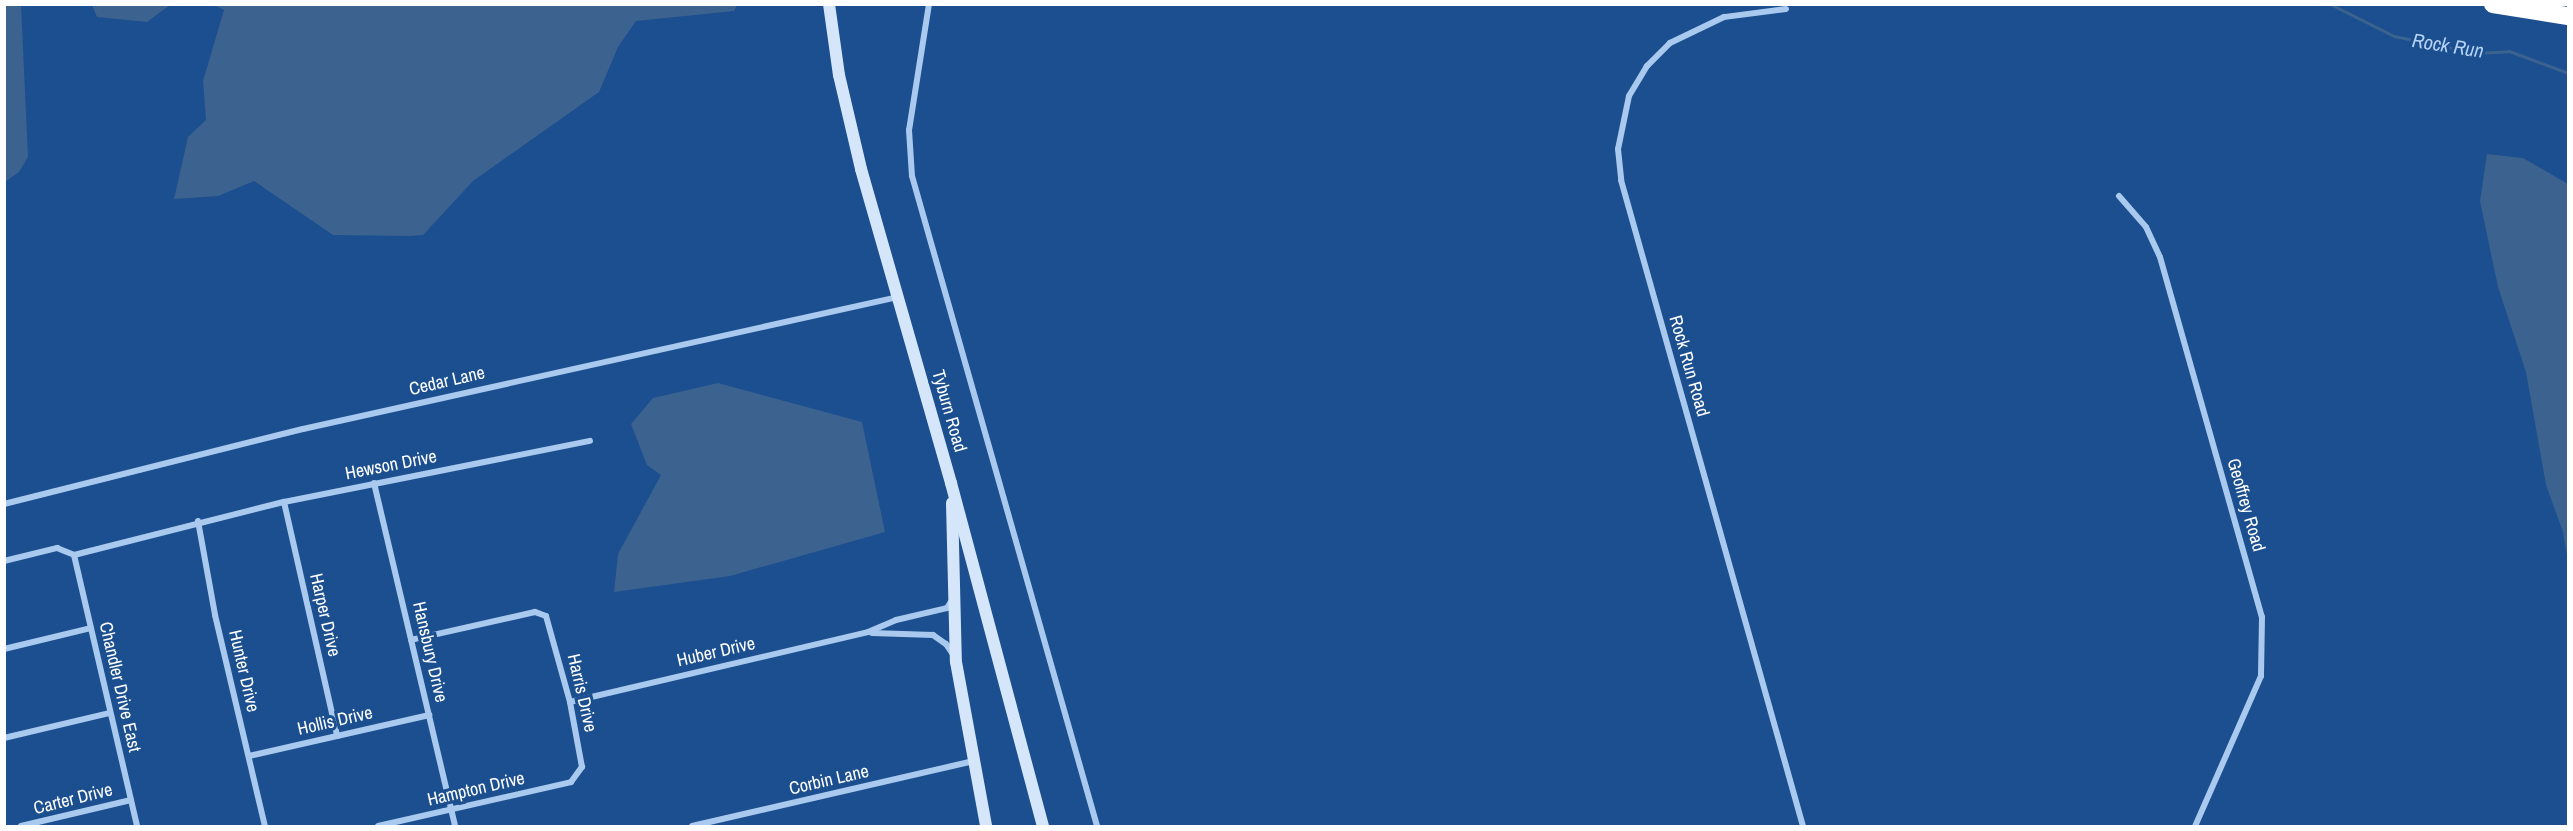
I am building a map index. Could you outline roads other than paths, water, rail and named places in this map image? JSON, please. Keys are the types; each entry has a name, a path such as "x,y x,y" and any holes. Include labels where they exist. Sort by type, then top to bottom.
{"highway":[{"path":"2493,4 2568,16"},
{"path":"2519,9 2568,22"}],"main road":[{"name":"Tyburn Road","path":"829,4 839,75 1043,826"},
{"path":"951,483 957,662 986,826"}],"street":[{"path":"929,4 909,130 912,176 1097,826"},
{"name":"Rock Run Road","path":"1786,9 1724,17 1670,43 1647,66 1632,89 1624,111 1618,149 1621,180 1803,826"},
{"name":"Geoffrey Road","path":"2119,196 2146,227 2160,256 2262,617 2261,676 2195,826"},
{"name":"Cedar Lane","path":"4,504 303,429 898,297"},
{"name":"Hewson Drive","path":"74,555 198,521 284,502 590,441"},
{"name":"Hansbury Drive","path":"374,483 455,826"},
{"name":"Harper Drive","path":"284,502 338,736"},
{"name":"Hunter Drive","path":"198,521 215,615 265,826"},
{"path":"4,561 57,548 74,555"},
{"name":"Chandler Drive East","path":"74,555 137,826"},
{"name":"Huber Drive","path":"570,702 868,632 896,620 947,608 954,594"},
{"name":"Harris Drive","path":"411,640 536,612 546,616 570,702 582,767 579,777"},
{"path":"4,649 91,628"},
{"name":"Huber Drive","path":"868,632 933,635 946,644 957,662"},
{"path":"4,738 110,712"},
{"name":"Hollis Drive","path":"249,756 429,715"},
{"name":"Corbin Lane","path":"692,826 973,760"},
{"name":"Hampton Drive","path":"378,826 571,782 579,777"},
{"name":"Carter Drive","path":"21,826 131,800"}],"water":[{"path":"5,4 21,5 28,157 19,172 5,182"},
{"path":"92,5 170,5 147,22 97,17"},
{"path":"214,5 737,5 734,11 636,21 618,47 599,92 473,181 423,235 410,236 333,235 254,181 218,196 174,199 188,137 206,120 203,81 224,10"},
{"path":"2487,154 2523,158 2568,184 2568,562 2563,532 2546,485 2526,372 2498,287 2480,201"},
{"path":"718,383 862,422 885,532 730,576 614,592 618,554 661,475 647,465 631,424 653,398"}],"waterway":[{"name":"Rock Run","path":"2330,4 2394,36 2476,53 2509,51 2568,73"}]}
